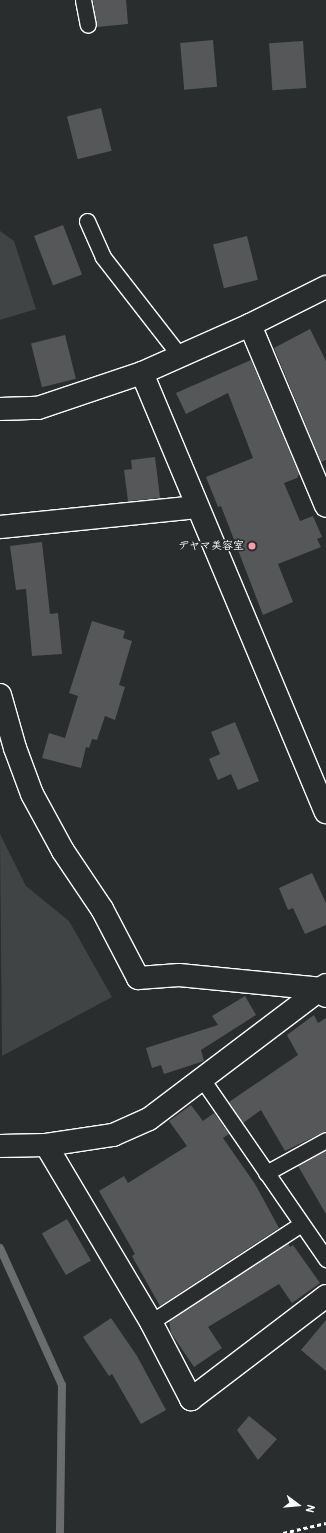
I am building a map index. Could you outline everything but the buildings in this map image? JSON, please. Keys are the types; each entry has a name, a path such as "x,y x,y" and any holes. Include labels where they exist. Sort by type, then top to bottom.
{"street":[{"path":"0,409 38,408 142,373 250,325 326,287"},
{"path":"250,325 326,506"},
{"path":"142,373 196,507 326,812"},
{"path":"0,527 196,507"},
{"path":"0,695 15,748 32,794 63,851 102,909 138,978 179,975 325,990"},
{"path":"0,1146 46,1145 113,1135 149,1119 325,990"},
{"path":"46,1145 151,1322 191,1399 326,1296"}],"lane":[{"path":"83,0 88,25"},
{"path":"87,221 103,257 180,356"},
{"path":"202,1079 300,1225 326,1259"},
{"path":"266,1173 326,1140"},
{"path":"151,1322 300,1225"}],"path":[{"path":"283,1533 326,1523"}],"shaded area":[{"path":"0,231 14,241 36,309 0,320"},
{"path":"0,834 26,886 69,921 112,997 2,1056"}],"waterway":[{"path":"0,1248 62,1385 60,1533"}],"place":[{"name":"デヤマ美容室","path":"252,546"}]}
